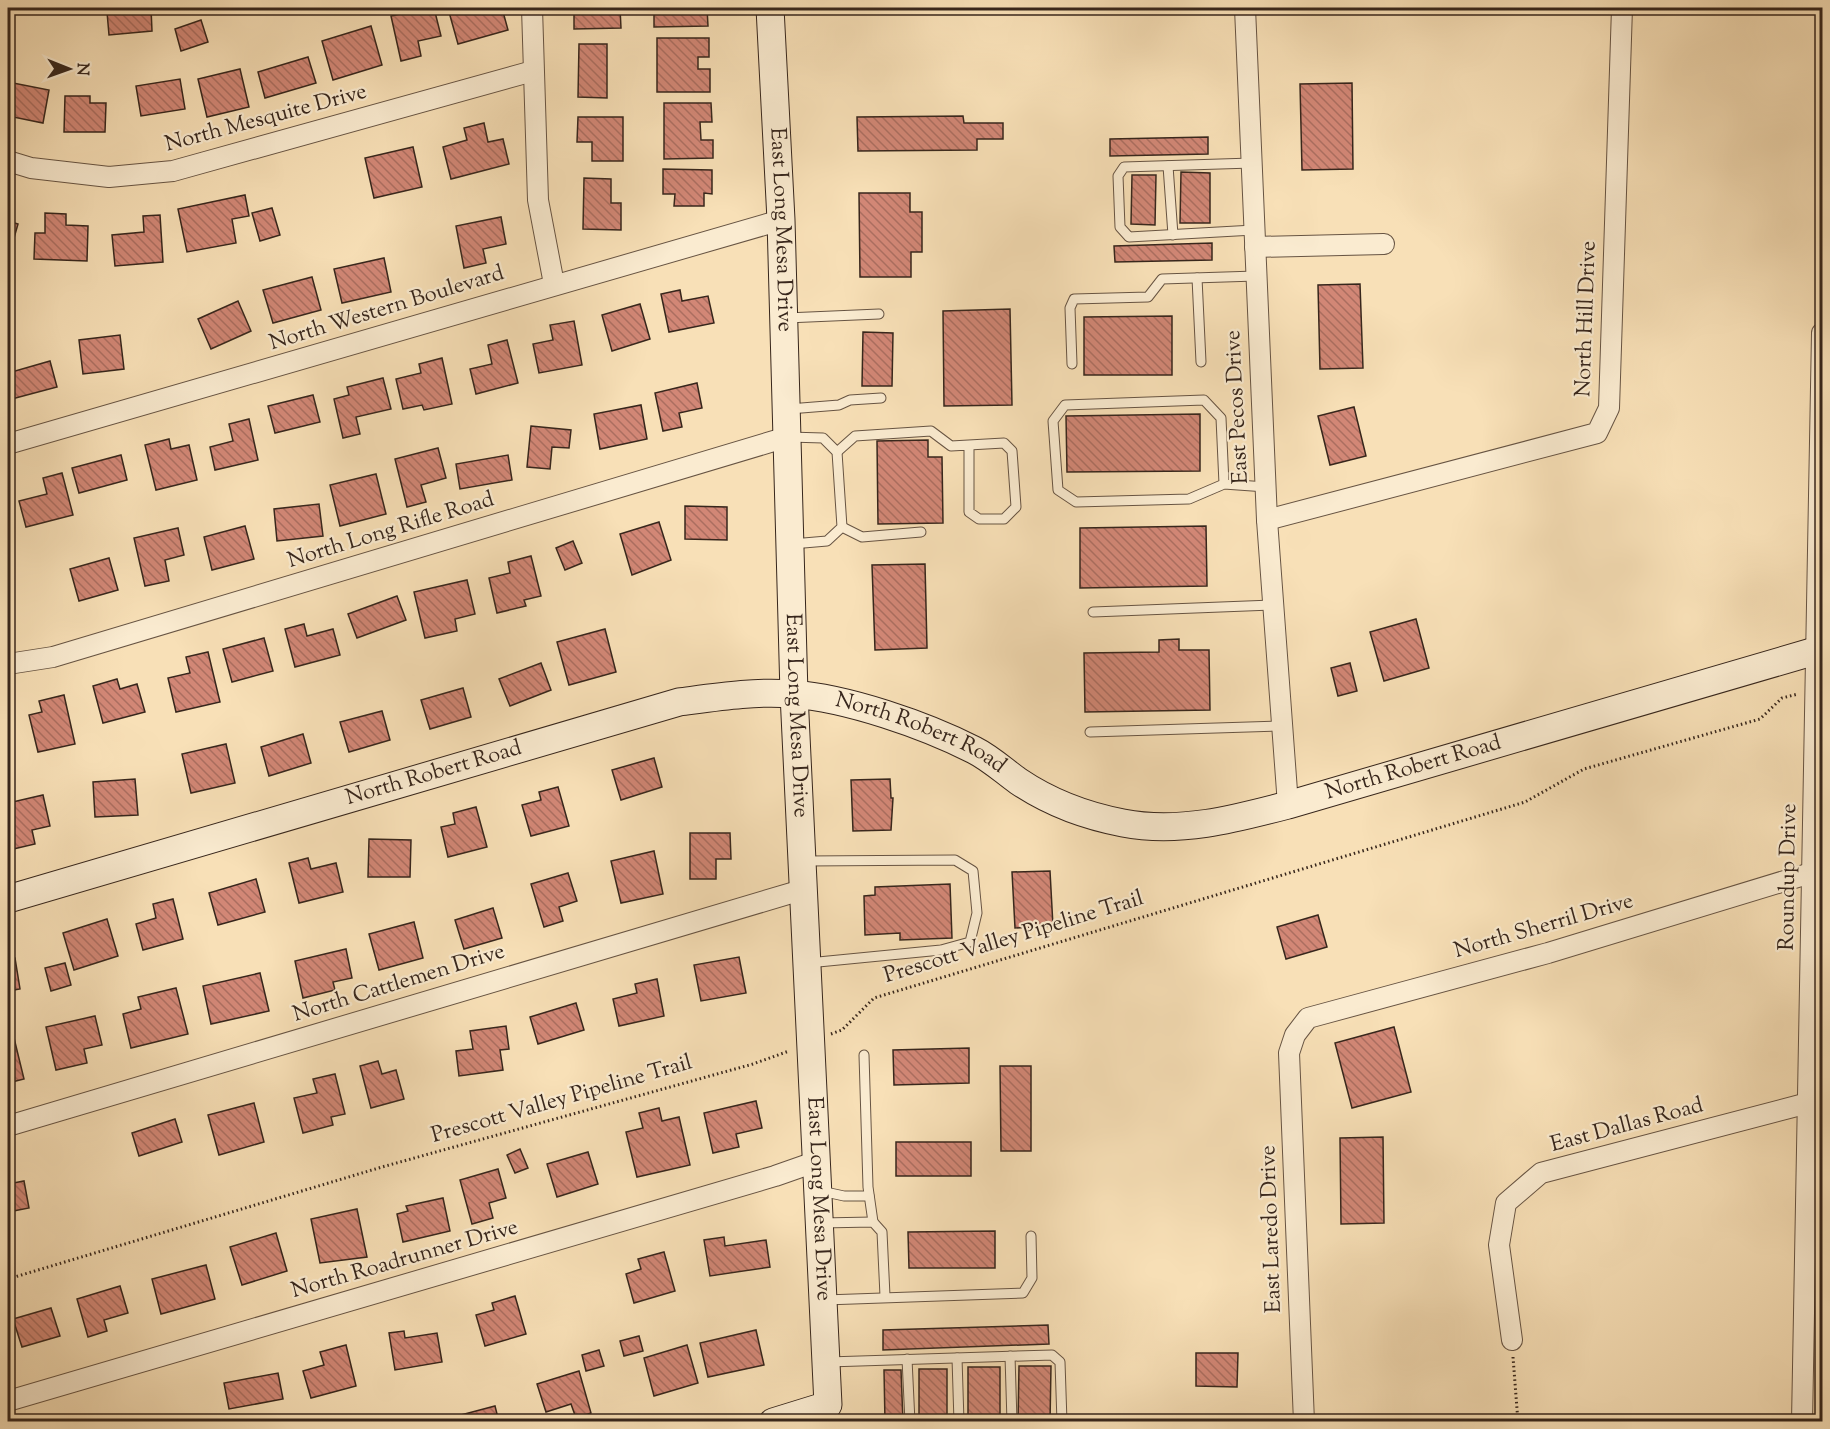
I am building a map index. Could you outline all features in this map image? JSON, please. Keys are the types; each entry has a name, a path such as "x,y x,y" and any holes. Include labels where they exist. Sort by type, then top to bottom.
{"main road":[{"name":"East Long Mesa Drive","path":"770,8 781,220 794,694 816,1190 830,1413"},
{"name":"North Robert Road","path":"8,899 679,702 750,694 794,694 853,706 924,728 976,751 1020,782 1062,806 1124,824 1177,826 1223,822 1288,805 1820,649"},
{"path":"773,1422 830,1413"}],"street":[{"path":"532,8 538,200 554,284"},
{"name":"East Pecos Drive","path":"1245,8 1267,519 1288,805"},
{"name":"North Hill Drive","path":"1267,519 1597,434 1609,408 1622,8"},
{"name":"North Mesquite Drive","path":"8,161 31,168 109,177 173,171 533,71"},
{"name":"North Western Boulevard","path":"8,444 781,220"},
{"path":"1255,239 1383,244"},
{"name":"Roundup Drive","path":"1802,1422 1816,689 1820,649 1822,333"},
{"name":"North Long Rifle Road","path":"8,664 53,657 787,436"},
{"name":"North Sherril Drive","path":"1295,1035 1308,1018 1548,953 1814,872"},
{"name":"North Cattlemen Drive","path":"8,1126 804,889"},
{"name":"East Laredo Drive","path":"1295,1035 1289,1053 1304,1422"},
{"name":"East Dallas Road","path":"1512,1340 1499,1245 1506,1203 1541,1173 1808,1103"},
{"name":"North Roadrunner Drive","path":"8,1401 775,1176 815,1162"}],"lane":[{"path":"1252,163 1124,167 1118,176 1120,227 1129,237 1173,235 1255,239"},
{"path":"1168,166 1173,235"},
{"path":"1072,364 1070,308 1074,299 1148,297 1162,279 1256,276"},
{"path":"1197,278 1201,363"},
{"path":"783,318 879,315"},
{"path":"786,409 840,405 850,400 881,398"},
{"path":"1224,484 1221,418 1204,400 1065,405 1053,421 1058,490 1076,502 1189,499 1224,484 1266,487"},
{"path":"837,452 855,436 931,431 951,446 1004,443 1012,451 1016,507 1004,519 979,519 969,512 969,445"},
{"path":"787,436 823,438 837,452 842,527"},
{"path":"790,544 827,540 842,527"},
{"path":"842,527 862,537 921,532"},
{"path":"1093,612 1273,605"},
{"path":"1090,732 1281,726"},
{"path":"803,861 955,860 973,872 977,914 970,942 941,950 807,963"},
{"path":"864,1055 869,1196 873,1222 882,1232 885,1296"},
{"path":"816,1190 844,1196 869,1196"},
{"path":"818,1223 873,1222"},
{"path":"823,1300 885,1296 1023,1293 1032,1278 1031,1236"},
{"path":"826,1362 1052,1355 1060,1362 1062,1422"},
{"path":"1010,1356 1012,1422"},
{"path":"957,1358 959,1422"},
{"path":"907,1359 910,1422"}],"path":[{"name":"Prescott Valley Pipeline Trail","path":"8,1279 382,1167 753,1064 842,1030 874,998 1525,802 1584,769 1760,719 1782,698 1816,689"},
{"path":"1512,1340 1518,1422"}],"building":[{"path":"130,8 151,8 152,31 109,35 107,12 130,10"},
{"path":"191,8 218,8 193,14"},
{"path":"434,8 441,36 418,41 421,56 401,61 391,16"},
{"path":"465,8 502,8 508,30 458,44 449,12"},
{"path":"574,8 620,8 621,28 574,29"},
{"path":"654,8 707,8 708,26 654,27"},
{"path":"201,20 208,42 181,51 175,29"},
{"path":"371,26 382,65 333,80 322,41"},
{"path":"657,38 709,38 709,57 698,57 698,69 710,69 710,92 657,92"},
{"path":"579,44 607,44 607,98 578,97"},
{"path":"308,57 316,83 265,98 258,72"},
{"path":"240,69 249,107 207,117 198,79"},
{"path":"180,79 185,109 141,116 136,86"},
{"path":"8,82 49,90 43,123 8,116"},
{"path":"1352,83 1353,169 1302,170 1300,84"},
{"path":"65,96 90,96 90,103 106,103 105,132 64,132"},
{"path":"664,103 711,103 712,122 700,122 701,140 713,140 713,158 664,159"},
{"path":"963,116 964,123 1003,123 1003,139 977,139 977,150 858,151 857,117"},
{"path":"578,117 623,117 623,161 592,161 592,142 577,142"},
{"path":"484,123 488,142 503,139 509,164 451,179 443,147 467,140 464,128"},
{"path":"1208,137 1208,154 1110,156 1110,139"},
{"path":"413,147 422,187 374,198 365,158"},
{"path":"663,169 712,170 712,194 704,193 704,206 674,206 675,194 663,194"},
{"path":"1181,172 1210,173 1210,223 1180,223"},
{"path":"1132,175 1156,175 1155,225 1131,224"},
{"path":"584,178 611,179 611,203 621,203 621,230 583,229"},
{"path":"859,193 910,193 910,212 922,212 922,252 911,252 911,277 860,277"},
{"path":"245,195 249,216 232,219 236,243 187,252 178,209"},
{"path":"272,208 280,235 260,241 252,213"},
{"path":"45,213 66,214 66,225 88,226 87,261 34,259 35,233 45,233"},
{"path":"160,215 163,262 115,266 112,235 144,232 143,216"},
{"path":"501,217 506,244 483,249 486,263 464,268 456,226"},
{"path":"8,221 18,224 10,252 8,251"},
{"path":"1212,243 1212,260 1115,262 1114,246"},
{"path":"384,258 391,292 342,303 334,269"},
{"path":"312,277 321,310 273,323 263,290"},
{"path":"1360,284 1363,368 1320,369 1318,285"},
{"path":"680,290 682,301 708,296 714,323 669,332 661,294"},
{"path":"238,301 251,331 211,349 198,319"},
{"path":"640,304 650,339 612,351 602,315"},
{"path":"1010,309 1012,405 944,406 943,311"},
{"path":"1172,316 1172,375 1084,375 1084,317"},
{"path":"574,321 582,365 539,373 533,344 553,340 550,325"},
{"path":"863,332 893,333 892,386 862,386"},
{"path":"120,335 124,369 83,374 79,340"},
{"path":"507,340 518,383 476,394 470,369 492,364 488,345"},
{"path":"442,358 452,404 424,410 422,405 403,409 396,379 421,373 419,364"},
{"path":"50,361 57,387 8,400 8,373"},
{"path":"383,378 391,409 356,417 360,434 343,438 334,399 349,395 347,387"},
{"path":"697,383 702,408 679,413 682,427 663,431 655,393"},
{"path":"313,395 320,422 275,433 268,406"},
{"path":"641,405 647,439 600,449 594,414"},
{"path":"1354,407 1366,456 1330,465 1318,416"},
{"path":"1200,414 1200,471 1067,472 1066,416"},
{"path":"249,419 258,460 215,470 210,447 233,441 229,424"},
{"path":"531,426 571,430 569,448 552,447 550,469 527,467"},
{"path":"169,439 171,449 189,445 197,480 156,490 145,445"},
{"path":"928,440 928,457 942,457 943,523 878,524 877,441"},
{"path":"438,448 446,478 421,485 426,502 407,507 395,459"},
{"path":"121,455 127,480 79,493 72,468"},
{"path":"508,455 512,480 460,489 456,464"},
{"path":"62,473 73,515 26,527 19,501 47,494 43,478"},
{"path":"376,474 386,514 340,526 330,485"},
{"path":"319,504 323,536 277,541 274,509"},
{"path":"685,506 727,507 727,540 685,539"},
{"path":"659,522 671,560 632,575 620,534"},
{"path":"245,526 254,559 212,570 204,537"},
{"path":"1206,526 1207,586 1080,588 1080,528"},
{"path":"178,528 184,555 165,560 169,581 145,586 134,538"},
{"path":"573,541 582,563 565,570 556,548"},
{"path":"531,556 541,596 524,600 526,606 497,613 489,578 510,573 508,562"},
{"path":"109,558 118,590 79,601 70,569"},
{"path":"925,564 927,648 875,650 872,565"},
{"path":"467,580 475,614 455,619 457,631 425,638 414,592"},
{"path":"397,596 406,620 357,638 348,614"},
{"path":"1416,619 1429,668 1384,681 1370,632"},
{"path":"304,624 307,636 333,629 340,655 295,667 285,629"},
{"path":"605,629 616,672 569,685 557,642"},
{"path":"264,638 273,671 232,682 223,649"},
{"path":"1179,639 1179,650 1209,650 1210,710 1085,712 1084,653 1159,652 1159,640"},
{"path":"208,652 220,702 176,712 168,678 190,673 186,657"},
{"path":"541,663 551,690 510,706 499,679"},
{"path":"1350,663 1357,691 1338,696 1331,668"},
{"path":"117,679 120,689 137,684 145,712 103,723 93,686"},
{"path":"463,688 471,717 430,729 421,700"},
{"path":"64,695 75,744 38,752 29,715 42,712 39,701"},
{"path":"382,711 390,740 349,752 340,722"},
{"path":"303,734 311,763 269,776 261,747"},
{"path":"226,744 235,783 191,793 182,754"},
{"path":"654,758 662,787 621,800 612,770"},
{"path":"135,779 138,815 95,817 93,782"},
{"path":"890,779 891,798 893,798 891,830 853,831 851,780"},
{"path":"558,787 569,826 531,836 522,805 541,800 539,792"},
{"path":"43,795 50,826 32,830 35,844 9,850 8,803"},
{"path":"476,807 487,847 448,857 441,827 455,824 453,813"},
{"path":"690,833 730,833 731,859 716,859 716,879 690,879"},
{"path":"369,839 411,840 410,877 368,877"},
{"path":"654,851 663,894 621,903 611,861"},
{"path":"308,858 311,869 336,863 343,892 299,903 289,863"},
{"path":"1050,871 1053,926 1015,928 1012,872"},
{"path":"568,873 577,901 559,907 563,921 544,927 531,884"},
{"path":"256,879 265,912 218,925 209,893"},
{"path":"950,884 952,938 900,940 900,933 865,935 864,896 875,895 875,887"},
{"path":"173,899 183,939 143,950 136,924 156,918 153,904"},
{"path":"493,908 502,938 464,949 455,920"},
{"path":"1318,915 1327,947 1286,959 1277,927"},
{"path":"107,919 118,956 74,970 63,933"},
{"path":"414,922 423,958 379,970 369,934"},
{"path":"346,949 352,978 333,982 335,990 303,998 295,961"},
{"path":"739,957 746,993 701,1001 694,965"},
{"path":"15,958 20,989 8,991 8,959"},
{"path":"65,963 71,985 51,991 45,968"},
{"path":"260,973 269,1011 211,1024 203,986"},
{"path":"657,979 664,1016 619,1026 613,999 637,993 635,984"},
{"path":"176,988 188,1034 131,1048 123,1014 141,1009 138,997"},
{"path":"576,1003 584,1030 538,1044 530,1017"},
{"path":"95,1016 102,1045 84,1049 87,1063 56,1070 46,1027"},
{"path":"506,1026 509,1049 500,1050 503,1070 459,1076 456,1051 473,1049 470,1031"},
{"path":"1394,1027 1411,1092 1352,1108 1335,1043"},
{"path":"14,1038 24,1079 8,1083 8,1040"},
{"path":"969,1048 969,1083 894,1085 893,1050"},
{"path":"378,1061 382,1074 396,1070 404,1099 371,1108 360,1066"},
{"path":"1000,1066 1031,1066 1031,1151 1001,1151"},
{"path":"335,1074 345,1114 331,1117 333,1125 303,1133 294,1098 317,1093 313,1079"},
{"path":"756,1101 762,1128 736,1134 739,1147 713,1153 704,1113"},
{"path":"254,1103 264,1142 219,1155 208,1115"},
{"path":"659,1108 662,1121 679,1117 690,1165 637,1177 626,1132 643,1128 639,1113"},
{"path":"175,1119 182,1142 139,1156 132,1133"},
{"path":"1383,1137 1384,1223 1341,1224 1340,1138"},
{"path":"896,1142 971,1142 971,1176 896,1176"},
{"path":"520,1149 528,1168 515,1173 507,1155"},
{"path":"588,1152 598,1184 557,1197 547,1164"},
{"path":"498,1169 506,1198 489,1203 493,1218 472,1224 460,1180"},
{"path":"24,1181 29,1208 8,1212 8,1184"},
{"path":"443,1198 450,1231 403,1242 397,1214 408,1211 406,1206"},
{"path":"357,1209 367,1257 320,1263 311,1219"},
{"path":"995,1231 995,1268 909,1268 908,1232"},
{"path":"276,1233 287,1271 242,1285 230,1247"},
{"path":"724,1237 725,1246 766,1240 770,1267 710,1276 704,1240"},
{"path":"664,1252 675,1291 634,1303 626,1274 641,1269 638,1259"},
{"path":"206,1265 215,1299 161,1314 152,1279"},
{"path":"120,1286 128,1313 104,1320 107,1331 88,1337 77,1299"},
{"path":"515,1296 526,1334 485,1346 476,1315 494,1310 492,1303"},
{"path":"51,1308 60,1336 22,1347 13,1319"},
{"path":"1048,1325 1049,1344 883,1350 883,1330"},
{"path":"756,1330 764,1365 708,1377 700,1343"},
{"path":"404,1331 405,1338 437,1333 442,1362 395,1370 389,1333"},
{"path":"639,1336 643,1351 624,1356 620,1341"},
{"path":"346,1345 356,1386 311,1398 303,1371 324,1365 320,1352"},
{"path":"687,1345 698,1383 654,1396 644,1358"},
{"path":"599,1350 604,1366 586,1371 582,1355"},
{"path":"1196,1353 1238,1353 1237,1387 1196,1386"},
{"path":"1019,1366 1051,1366 1050,1422 1018,1422"},
{"path":"968,1367 1000,1367 1000,1422 968,1422"},
{"path":"919,1369 947,1369 947,1422 919,1422"},
{"path":"884,1370 901,1370 903,1422 885,1422"},
{"path":"579,1371 591,1413 576,1418 571,1404 546,1412 537,1384"},
{"path":"278,1373 283,1399 229,1409 224,1383"},
{"path":"495,1406 499,1422 438,1422 438,1421"}]}
